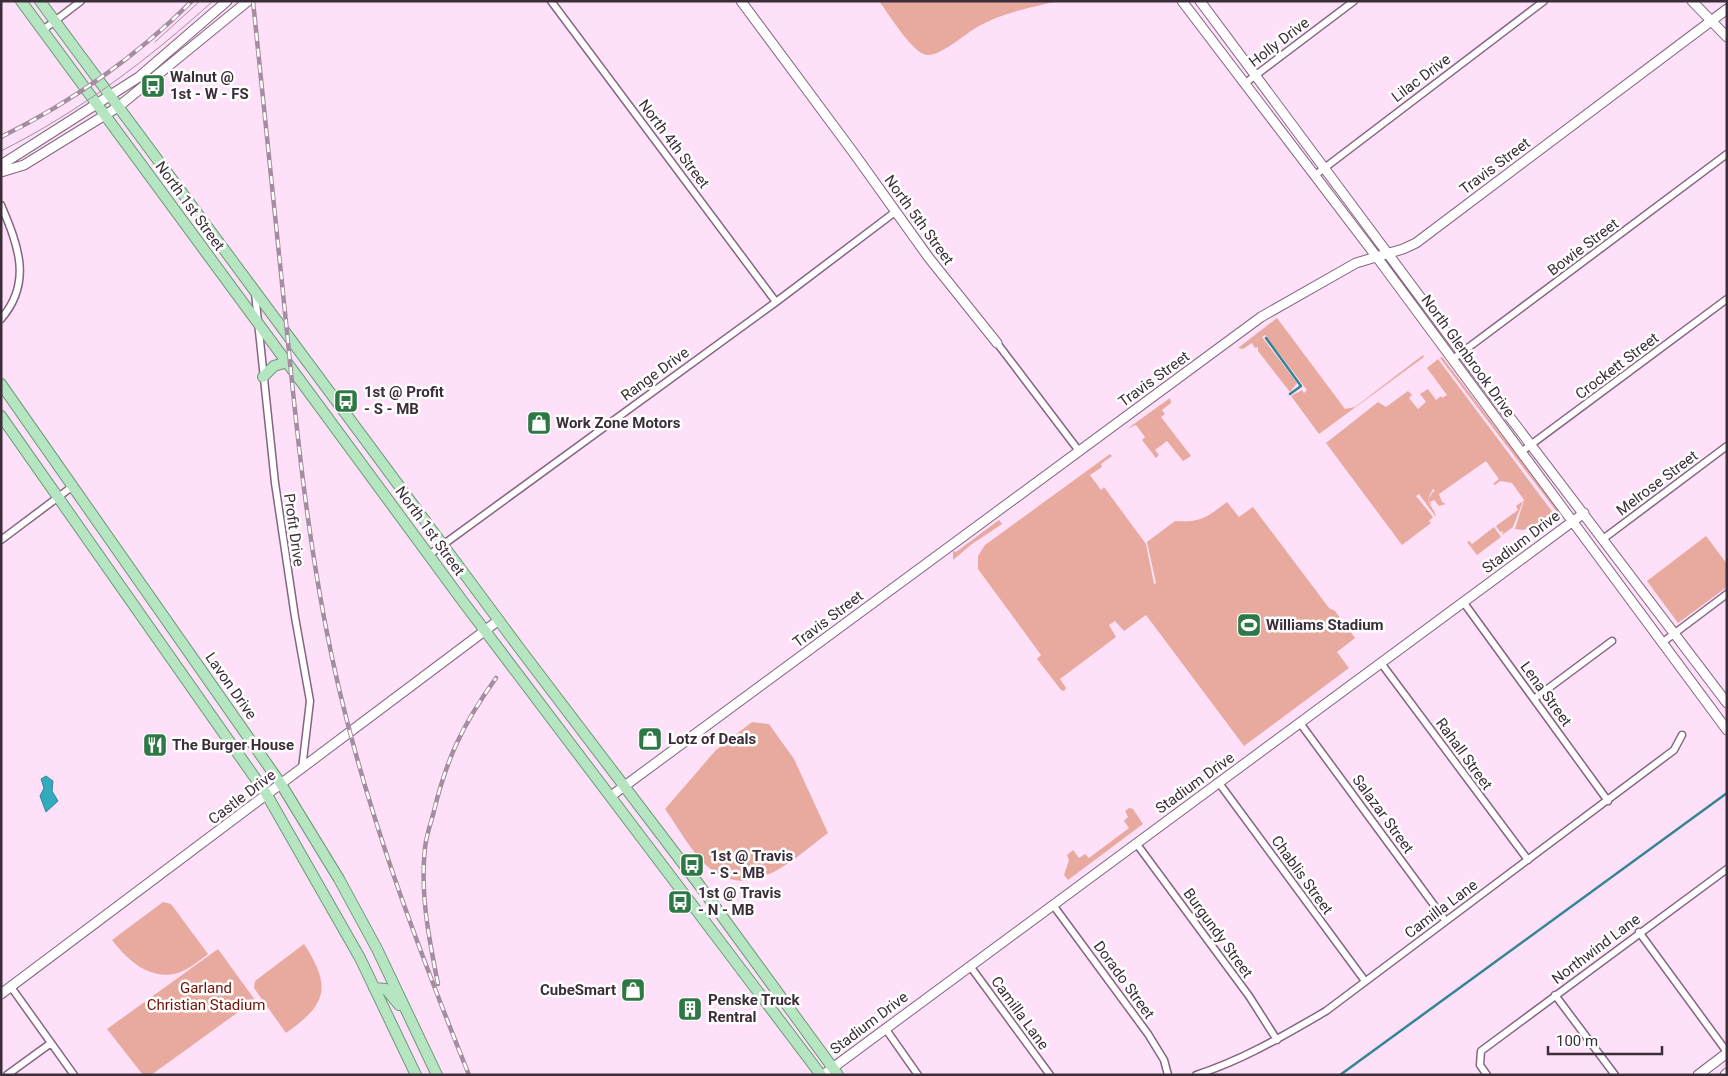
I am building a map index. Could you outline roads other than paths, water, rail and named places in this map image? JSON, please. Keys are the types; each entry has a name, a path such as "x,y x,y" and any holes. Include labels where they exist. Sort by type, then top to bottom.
{"main road":[{"name":"North 1st Street","path":"21,1 429,555 822,1075"},
{"name":"North 1st Street","path":"40,1 255,293 836,1071"},
{"path":"263,377 274,366 287,362"},
{"name":"Lavon Drive","path":"1,384 282,784 339,879 377,949 437,1075"},
{"path":"1,416 267,795 322,890 374,988 416,1075"},
{"path":"339,431 351,422"},
{"path":"594,774 607,765"},
{"path":"676,882 689,872"},
{"path":"374,988 382,988 391,994 420,1037"}],"street":[{"path":"43,30 81,1"},
{"path":"1,166 139,77 227,1"},
{"path":"1,172 24,165 118,107 207,37 248,1"},
{"name":"North 4th Street","path":"551,1 776,302"},
{"name":"North 5th Street","path":"741,1 895,212 998,343 1079,451"},
{"name":"North Glenbrook Drive","path":"1182,1 1376,256 1727,730"},
{"name":"North Glenbrook Drive","path":"1200,1 1531,445 1727,703"},
{"name":"Holly Drive","path":"1244,84 1354,1"},
{"name":"Lilac Drive","path":"1314,176 1544,1"},
{"path":"1692,1 1727,36"},
{"name":"Travis Street","path":"611,796 1262,317 1344,269 1416,243 1727,9"},
{"path":"198,27 207,37"},
{"name":"Bowie Street","path":"1453,359 1727,154"},
{"path":"1,205 18,253 20,281 16,296 1,319"},
{"name":"Range Drive","path":"429,555 776,302 895,212"},
{"name":"Profit Drive","path":"255,293 263,377 287,570 310,701 302,769"},
{"name":"Crockett Street","path":"1522,452 1727,299"},
{"name":"Melrose Street","path":"1603,539 1727,446"},
{"path":"2,539 73,486"},
{"name":"Stadium Drive","path":"822,1075 836,1071 885,1028 1584,513"},
{"path":"1663,642 1727,594"},
{"name":"Lena Street","path":"1464,602 1608,801"},
{"name":"Castle Drive","path":"1,994 499,620"},
{"path":"1534,699 1612,641"},
{"name":"Rahall Street","path":"1381,663 1528,860"},
{"name":"Salazar Street","path":"1300,723 1445,920"},
{"name":"Camilla Lane","path":"1196,1075 1229,1064 1277,1040 1326,1011 1674,750 1682,735"},
{"name":"Chablis Street","path":"1218,783 1365,981"},
{"name":"Burgundy Street","path":"1136,843 1248,996 1277,1040"},
{"name":"Northwind Lane","path":"1487,1075 1480,1065 1481,1051 1639,932 1726,873"},
{"name":"Dorado Street","path":"1053,905 1148,1034 1164,1060 1168,1075"},
{"path":"1639,932 1727,1053 1698,1075"},
{"name":"Camilla Lane","path":"970,966 1050,1075"},
{"path":"11,987 74,1075"},
{"path":"1555,995 1615,1075"},
{"path":"885,1028 918,1075"},
{"path":"7,1075 51,1043"}],"water":[{"path":"46,776 53,781 52,791 58,801 46,812 40,796 44,788 41,779"}],"waterway":[{"path":"1266,338 1301,386 1290,394"},
{"path":"1340,1075 1727,793"}],"tram line":[{"path":"155,42 200,1"},
{"path":"1,151 58,119 112,83 164,43 213,1"}],"railway":[{"path":"1,137 27,124 102,77 149,41 192,1"},
{"path":"253,1 300,459 318,587 326,629 347,723 377,825 411,926 469,1075"},
{"path":"438,984 425,899 424,865 426,840 450,759 474,711 496,678"}],"place":[{"name":"Walnut @ 1st - W - FS","path":"153,86"},
{"name":"1st @ Profit - S - MB","path":"346,401"},
{"name":"Work Zone Motors","path":"539,423"},
{"name":"Williams Stadium","path":"1249,625"},
{"name":"Lotz of Deals","path":"650,739"},
{"name":"The Burger House","path":"155,745"},
{"name":"1st @ Travis - S - MB","path":"692,865"},
{"name":"1st @ Travis - N - MB","path":"680,902"},
{"name":"CubeSmart","path":"633,990"},
{"name":"Penske Truck Rentral","path":"690,1009"}],"park label":[{"name":"Garland Christian Stadium","path":"206,996"}]}
